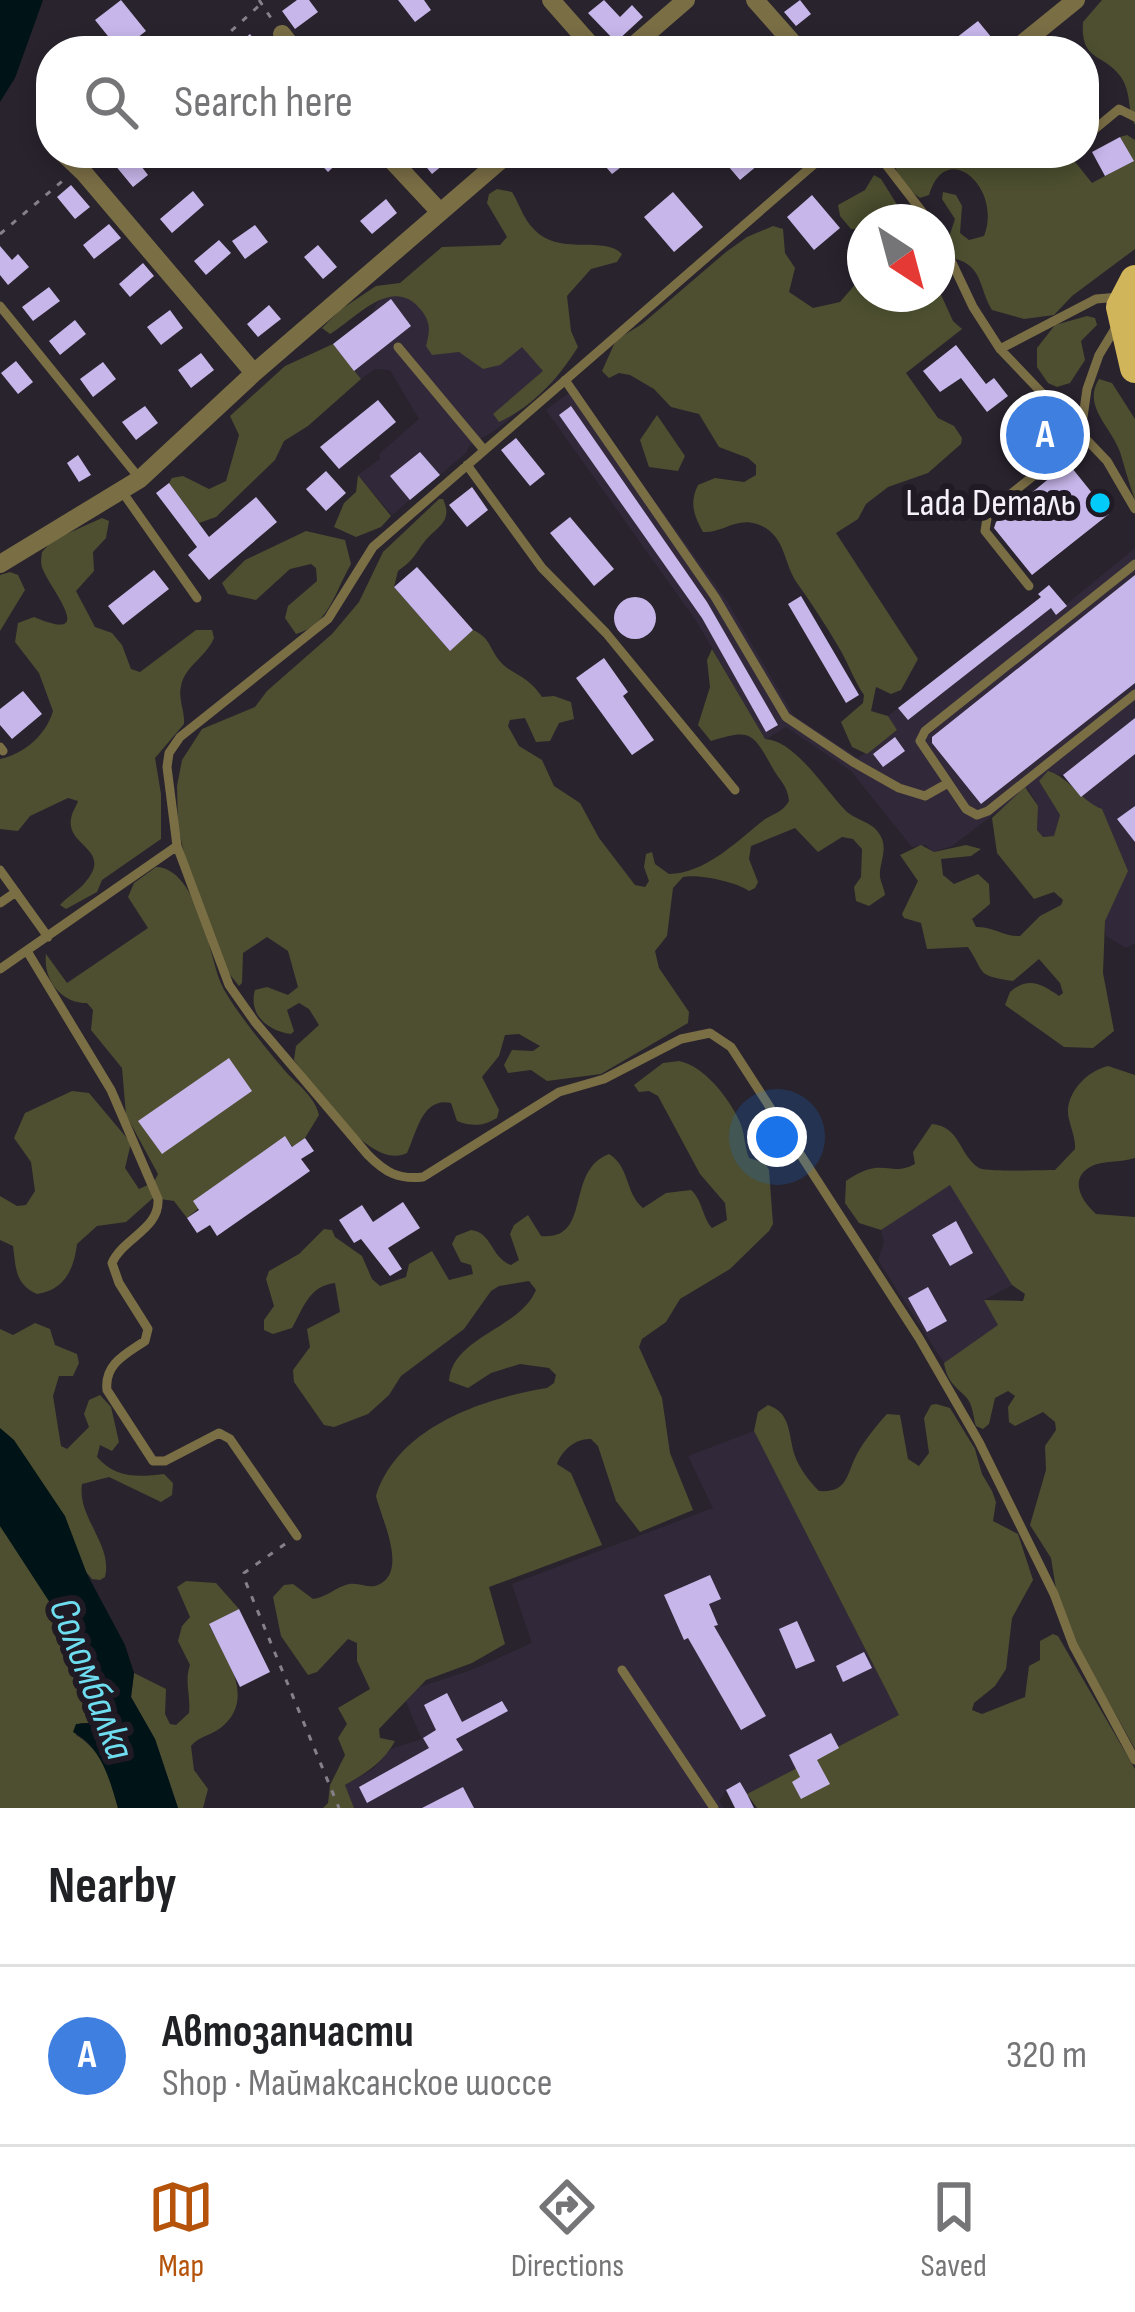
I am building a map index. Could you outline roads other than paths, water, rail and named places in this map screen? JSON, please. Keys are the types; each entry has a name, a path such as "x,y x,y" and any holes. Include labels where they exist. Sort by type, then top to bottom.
{"main road":[{"path":"1127,298 1135,368"}],"street":[{"path":"551,0 583,36"},
{"path":"644,36 686,0"},
{"path":"755,0 787,36"},
{"path":"1032,36 1076,0"},
{"path":"80,168 254,374"},
{"path":"399,168 440,212"},
{"path":"4,553 140,478 491,168"}],"lane":[{"path":"1099,126 1119,109 1135,117"},
{"path":"810,168 374,547 328,619 180,737 169,753 167,767 177,846 229,985 368,1155 383,1171 396,1176 423,1177 559,1092 604,1079 681,1039 710,1033 731,1047 920,1338 979,1442 1054,1594 1073,1645 1135,1760"},
{"path":"889,168 916,204"},
{"path":"955,268 1000,349 1031,386 1081,430 1135,509"},
{"path":"1000,349 1096,299 1127,298 1087,389 1081,430 985,519 985,531 1029,586"},
{"path":"0,306 140,478"},
{"path":"398,347 484,450"},
{"path":"565,380 715,598 786,717 899,788 925,796 948,783"},
{"path":"467,465 542,568 606,633 735,790"},
{"path":"122,490 197,598"},
{"path":"1135,564 925,731 920,741 966,809 977,815 1135,694"},
{"path":"0,969 177,846"},
{"path":"0,870 48,937"},
{"path":"0,903 16,892"},
{"path":"27,952 111,1090 158,1199 159,1211 149,1225 118,1248 112,1263 148,1329 145,1341 115,1361 105,1377 107,1390 153,1461 165,1461 219,1433 230,1439 298,1536"},
{"path":"622,1670 714,1808"}],"water":[{"path":"0,0 43,0 15,78 0,102"},
{"name":"Соломбалка","path":"0,1428 14,1440 65,1516 87,1574 125,1645 134,1673 131,1697 155,1739 178,1808 118,1808 98,1755 73,1732 76,1724 89,1723 90,1687 64,1630 64,1614 54,1609 0,1526"}],"place":[{"name":"Автозапчасти","path":"1045,435"},
{"name":"Lada Dеталь","path":"1100,503"}]}
